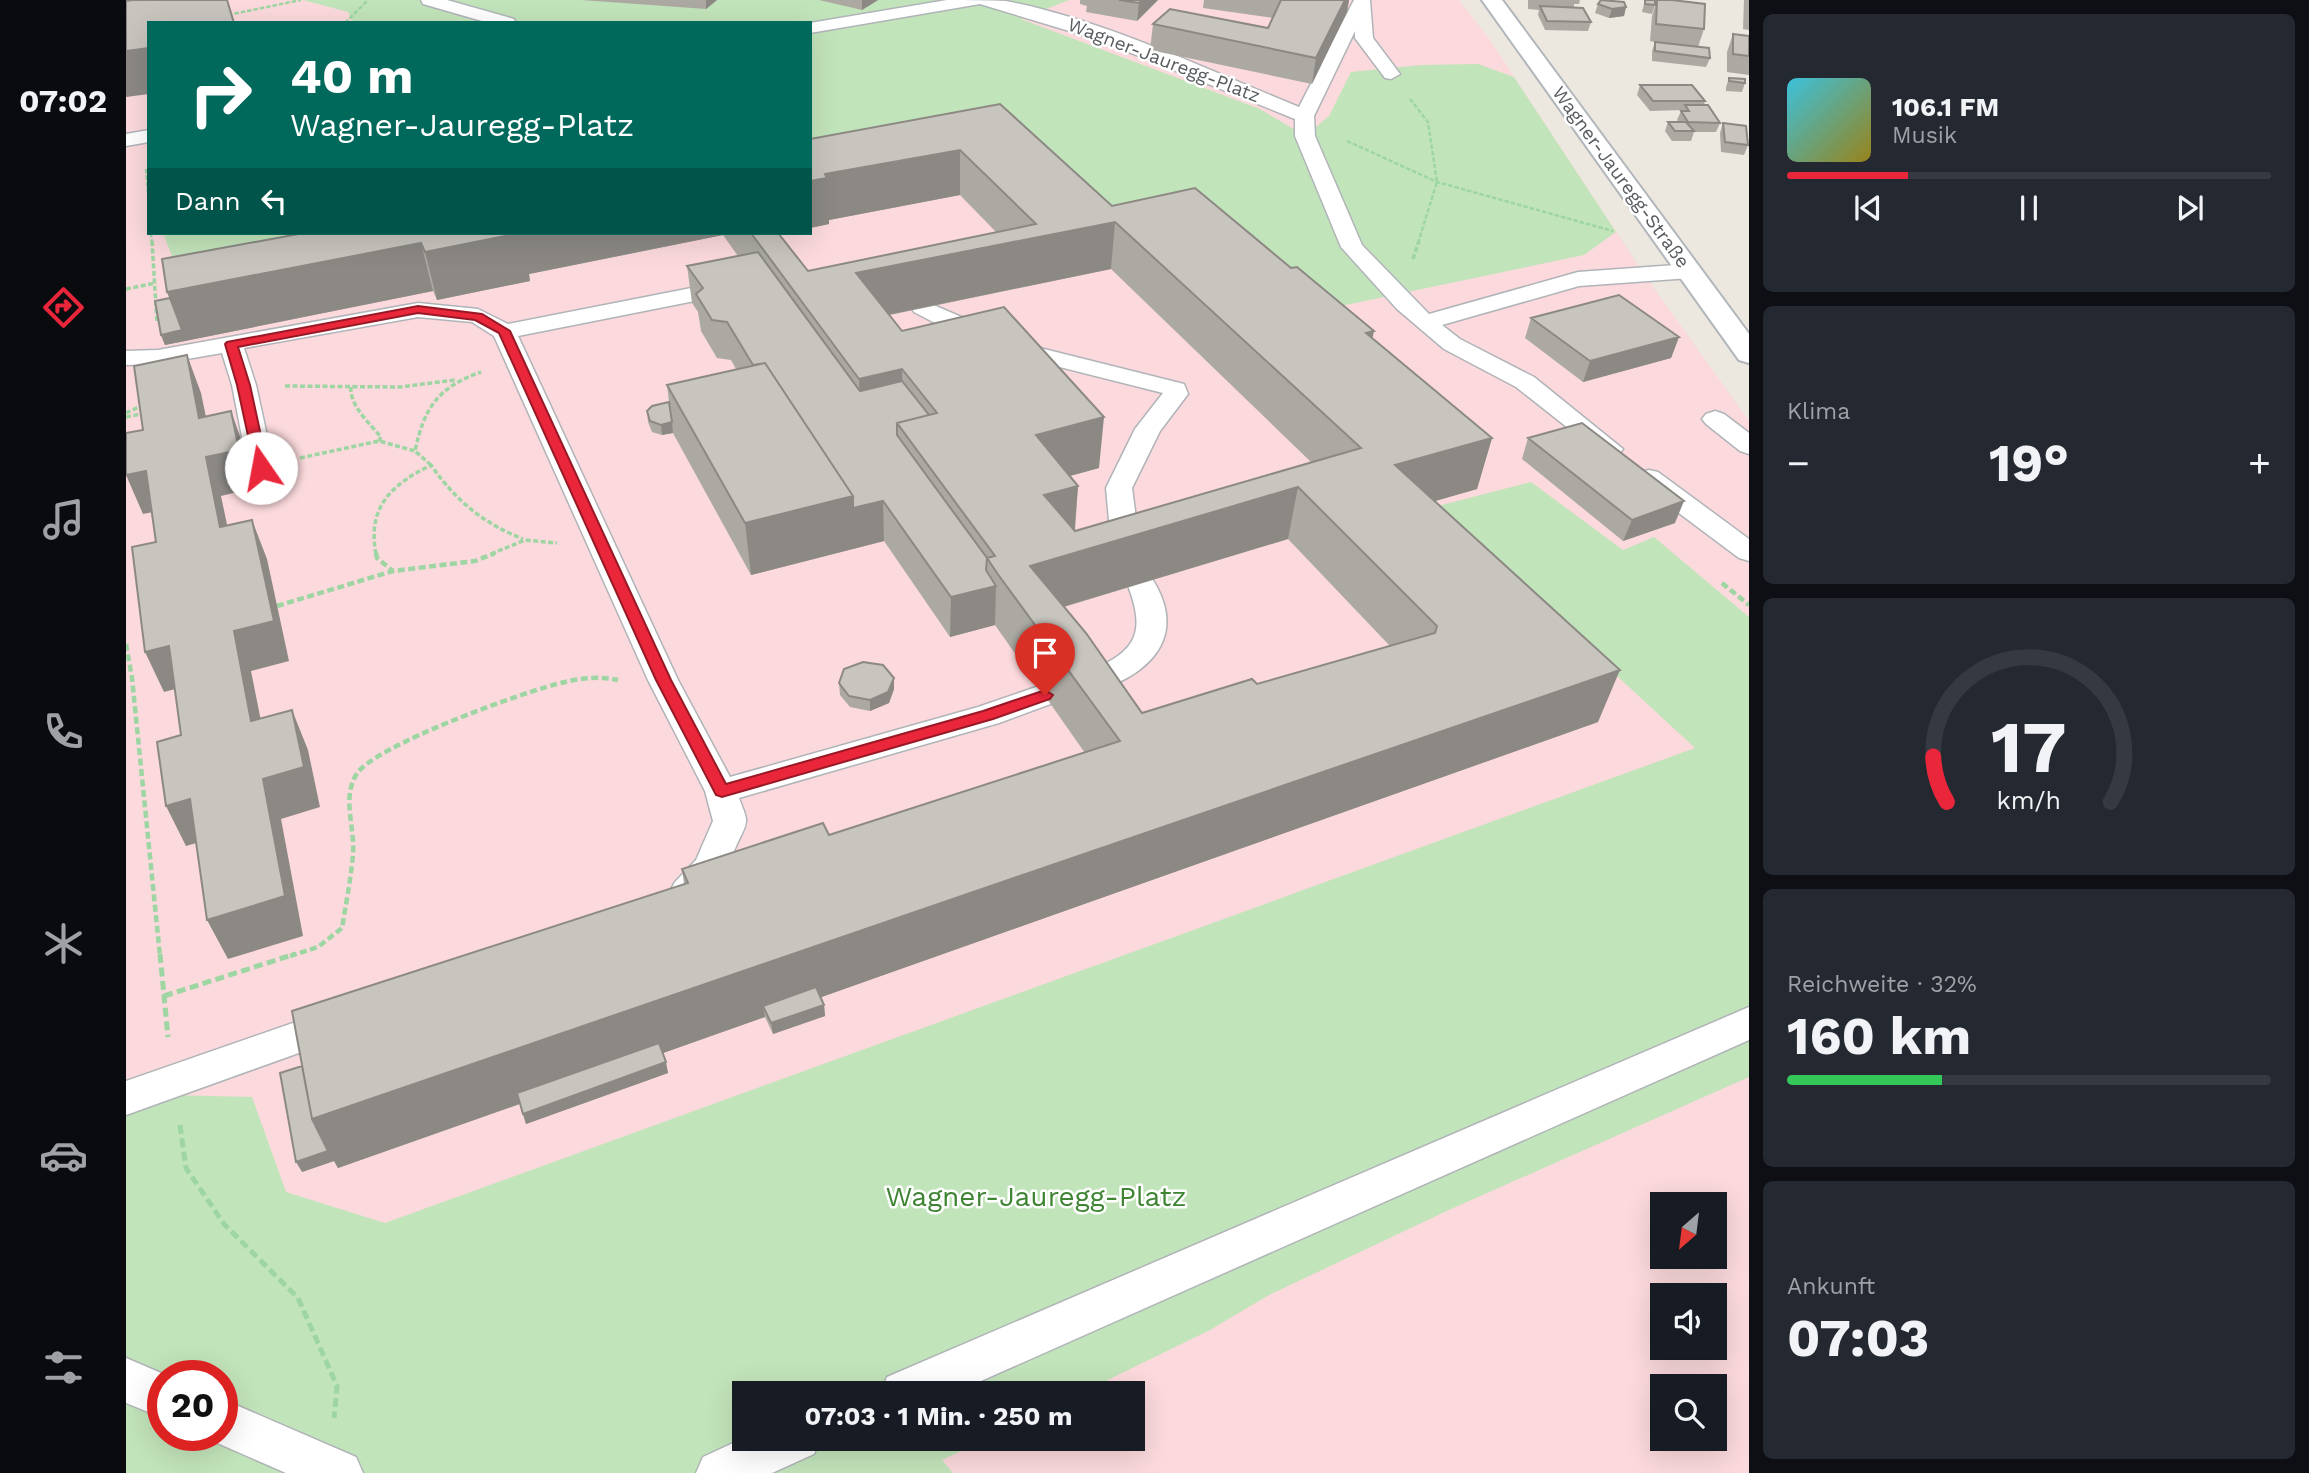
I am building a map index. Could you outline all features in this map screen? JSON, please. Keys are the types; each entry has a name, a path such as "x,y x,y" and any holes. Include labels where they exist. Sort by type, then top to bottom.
{"main road":[{"name":"Wagner-Jauregg-Straße","path":"1492,0 1749,354"}],"lane":[{"path":"429,0 501,21"},
{"name":"Wagner-Jauregg-Platz","path":"812,27 980,0 1039,13 1084,27 1304,116"},
{"path":"1362,0 1304,116 1305,136 1352,247 1405,303 1452,344 1525,382 1749,552"},
{"path":"1362,0 1364,38 1391,74"},
{"path":"1425,322 1578,279 1690,271"},
{"path":"504,331 757,282"},
{"path":"911,299 960,327 1016,349 1175,389 1176,394 1148,429 1119,488 1125,541 1155,617 1147,643 1130,665 1082,685"},
{"path":"126,358 158,357 418,310 478,316 504,331 663,680 722,791 730,821 710,868 679,899 669,905"},
{"path":"231,344 244,385 261,468"},
{"path":"1715,419 1749,446"},
{"path":"722,791 988,715 1045,695"},
{"path":"126,1098 365,1014"},
{"path":"930,1381 1749,1023"},
{"path":"126,1380 147,1389"},
{"path":"238,1429 334,1471"},
{"path":"719,1473 769,1451"}],"path":[{"path":"223,16 301,0"},
{"path":"347,21 368,0"},
{"path":"1391,74 1429,122 1437,182 1408,276 1409,287 1405,303"},
{"path":"1304,116 1332,134 1437,182 1616,232 1613,242"},
{"path":"151,235 158,357"},
{"path":"126,289 156,284"},
{"path":"244,385 400,387 455,380 517,361"},
{"path":"415,451 418,435 429,409 435,399 455,380"},
{"path":"351,387 351,398 381,437 379,441"},
{"path":"126,415 149,402"},
{"path":"126,415 150,412"},
{"path":"261,468 379,441 415,451 431,465 451,495 477,518 524,540 580,543 599,540"},
{"path":"393,571 377,558 373,521 390,495 431,465"},
{"path":"277,606 393,571 475,561 524,540"},
{"path":"126,644 132,678 164,996 187,1168 223,1224 298,1298 337,1386 334,1471"},
{"path":"164,996 197,983 318,947 342,928 355,842 347,797 359,769 382,753 465,718 562,683 607,677 640,685 663,680"}],"shaded area":[{"path":"126,0 1459,0 1488,37 1644,274 1749,421 1749,1473 126,1473"}],"green space":[{"path":"303,0 1069,0 1021,19 1260,109 1305,136 1329,116 1351,72 1422,65 1478,64 1514,77 1616,232 1584,255 1293,316 1102,243 1053,191 812,185 812,21 352,21 348,12"},
{"path":"164,235 514,235 186,292"},
{"name":"Wagner-Jauregg-Platz","path":"1531,482 1623,550 1654,537 1749,617 1749,1077 1451,1209 1269,1295 1210,1330 1106,1381 732,1381 732,1451 961,1451 942,1460 953,1473 126,1473 126,1094 252,1097 286,1192 385,1223 1695,748 1434,507"}],"building":[{"path":"227,0 233,21 147,21 147,48 126,51 126,1"},
{"path":"1119,0 1142,0 1139,3"},
{"path":"1281,0 1345,0 1316,58 1153,24 1170,9 1268,28"},
{"path":"1601,0 1624,2 1626,7 1612,9 1598,4"},
{"path":"1645,0 1655,0 1655,5 1645,4"},
{"path":"1657,0 1705,4 1704,29 1656,24"},
{"path":"1540,6 1583,8 1591,22 1547,21"},
{"path":"1733,34 1749,36 1749,56 1733,54"},
{"path":"1655,42 1709,48 1710,58 1655,51"},
{"path":"1729,78 1745,79 1745,83 1729,81"},
{"path":"1640,85 1692,85 1705,101 1653,101"},
{"path":"1000,104 1112,206 1195,188 1291,268 1297,267 1374,331 1366,333 1492,438 1395,465 1620,670 312,1119 292,1011 688,883 682,869 823,823 829,835 1120,741 997,573 987,558 995,556 897,423 937,413 902,369 859,379 752,235 780,235 808,271 1036,224 960,150 825,174 827,178 812,181 812,139","holes":["1115,222 1361,448 1075,531 1044,495 1078,486 1036,435 1104,417 1004,307 902,331 856,273","1298,487 1437,626 1435,633 1257,684 1252,679 1142,713 1086,633 1030,566"]},
{"path":"1685,105 1708,105 1720,123 1688,122 1681,111 1689,111"},
{"path":"1668,122 1686,122 1694,131 1675,131"},
{"path":"1723,123 1746,126 1748,145 1725,142"},
{"path":"293,235 510,235 425,252 421,243 167,292 162,259"},
{"path":"758,252 860,391 902,381 929,415 897,423 897,435 987,558 986,570 996,586 951,597 883,501 853,508 853,496 765,363 753,365 727,322 712,320 696,294 703,288 687,266"},
{"path":"1619,295 1679,337 1590,361 1531,318"},
{"path":"170,298 182,330 161,335 155,301"},
{"path":"187,355 199,418 231,411 239,450 206,457 220,527 252,520 274,621 234,631 251,721 292,710 304,767 263,779 285,896 207,920 190,799 166,806 157,742 181,735 169,646 145,652 132,547 156,542 146,471 126,475 126,433 143,430 134,366"},
{"path":"765,363 853,496 745,523 667,385"},
{"path":"669,402 672,422 661,425 650,421 647,411 652,406"},
{"path":"1582,423 1684,501 1632,520 1528,438"},
{"path":"863,662 883,665 894,678 888,692 870,700 849,696 839,683 844,669"},
{"path":"816,987 824,1005 771,1023 763,1006"},
{"path":"659,1043 666,1062 523,1114 517,1093"},
{"path":"302,1066 312,1119 328,1151 296,1162 280,1073"}],"route":[{"path":"261,468 244,385 231,344 418,310 478,316 504,331 663,680 722,791 988,715 1045,695"}]}
